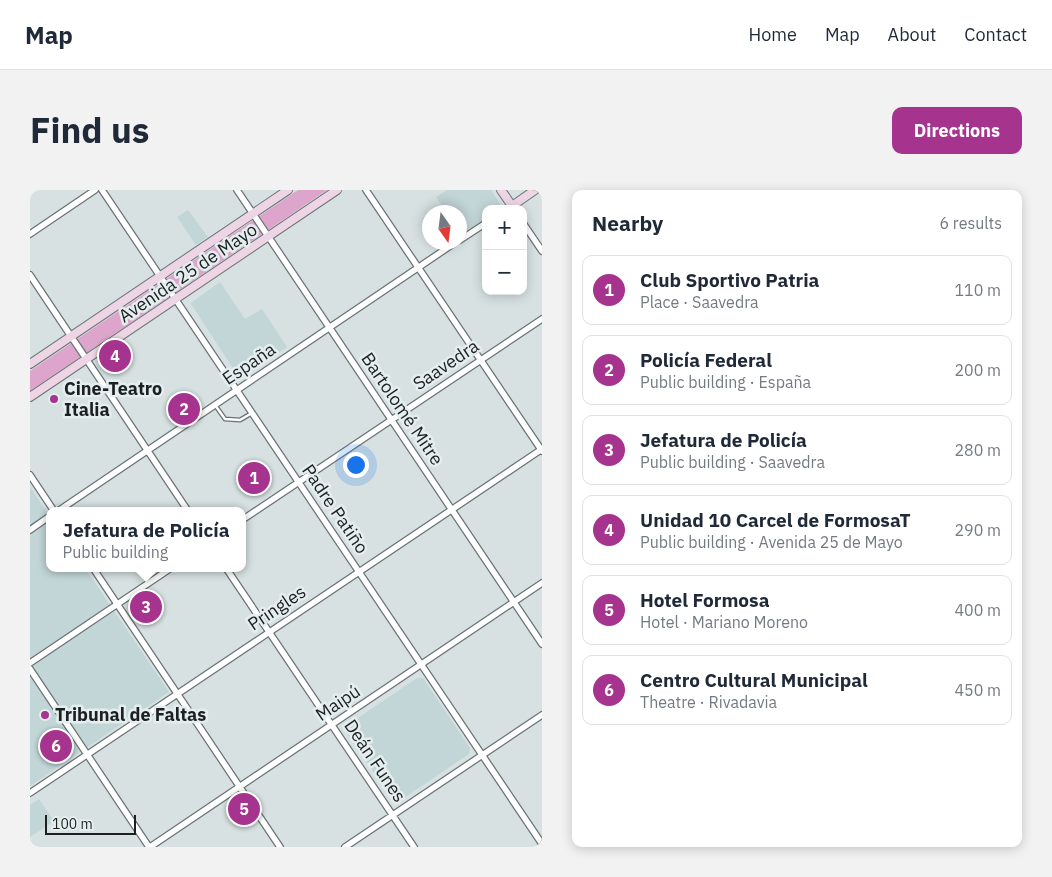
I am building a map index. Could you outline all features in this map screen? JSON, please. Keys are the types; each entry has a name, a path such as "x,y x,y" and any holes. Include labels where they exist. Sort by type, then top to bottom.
{"main road":[{"name":"Avenida 25 de Mayo","path":"30,364 288,190"},
{"name":"Avenida 25 de Mayo","path":"30,397 338,190"},
{"path":"501,190 509,205"},
{"path":"515,205 535,190"}],"street":[{"path":"30,234 95,190"},
{"name":"Padre Patiño","path":"102,190 542,846"},
{"name":"Bartolomé Mitre","path":"237,190 542,644"},
{"path":"366,190 542,450"},
{"name":"España","path":"467,236 482,226"},
{"path":"527,229 542,251"},
{"name":"España","path":"62,507 446,250"},
{"path":"30,275 185,507"},
{"name":"Saavedra","path":"246,517 542,319"},
{"name":"Pringles","path":"30,793 542,450"},
{"path":"30,475 53,507"},
{"path":"30,530 46,519"},
{"path":"96,572 280,847"},
{"path":"30,663 165,572"},
{"name":"Deán Funes","path":"229,572 414,847"},
{"name":"Maipú","path":"150,847 542,583"},
{"path":"30,669 150,847"},
{"path":"345,847 542,715"}],"lane":[{"path":"215,405 225,419 240,420 252,413"}],"shaded area":[{"path":"298,190 327,190 30,391 30,371"},
{"path":"447,190 491,190 501,205 482,205 482,222 467,231 467,205 441,205 436,197"},
{"path":"188,210 208,237 196,245 177,217"},
{"path":"220,282 245,319 262,309 287,347 243,377 238,376 191,304"},
{"path":"30,487 46,510 46,572 88,572 169,692 30,786"},
{"path":"417,678 423,678 470,748 469,754 398,802 393,800 345,731 346,726"},
{"path":"39,799 54,821 30,837 30,805"}],"place":[{"name":"Unidad 10 Carcel de FormosaT","path":"115,356"},
{"name":"Cine-Teatro Italia","path":"54,399"},
{"name":"Policía Federal","path":"184,409"},
{"name":"Club Sportivo Patria","path":"254,478"},
{"name":"Jefatura de Policía","path":"146,607"},
{"name":"Tribunal de Faltas","path":"45,715"},
{"name":"Centro Cultural Municipal","path":"56,746"},
{"name":"Hotel Formosa","path":"244,809"}]}
